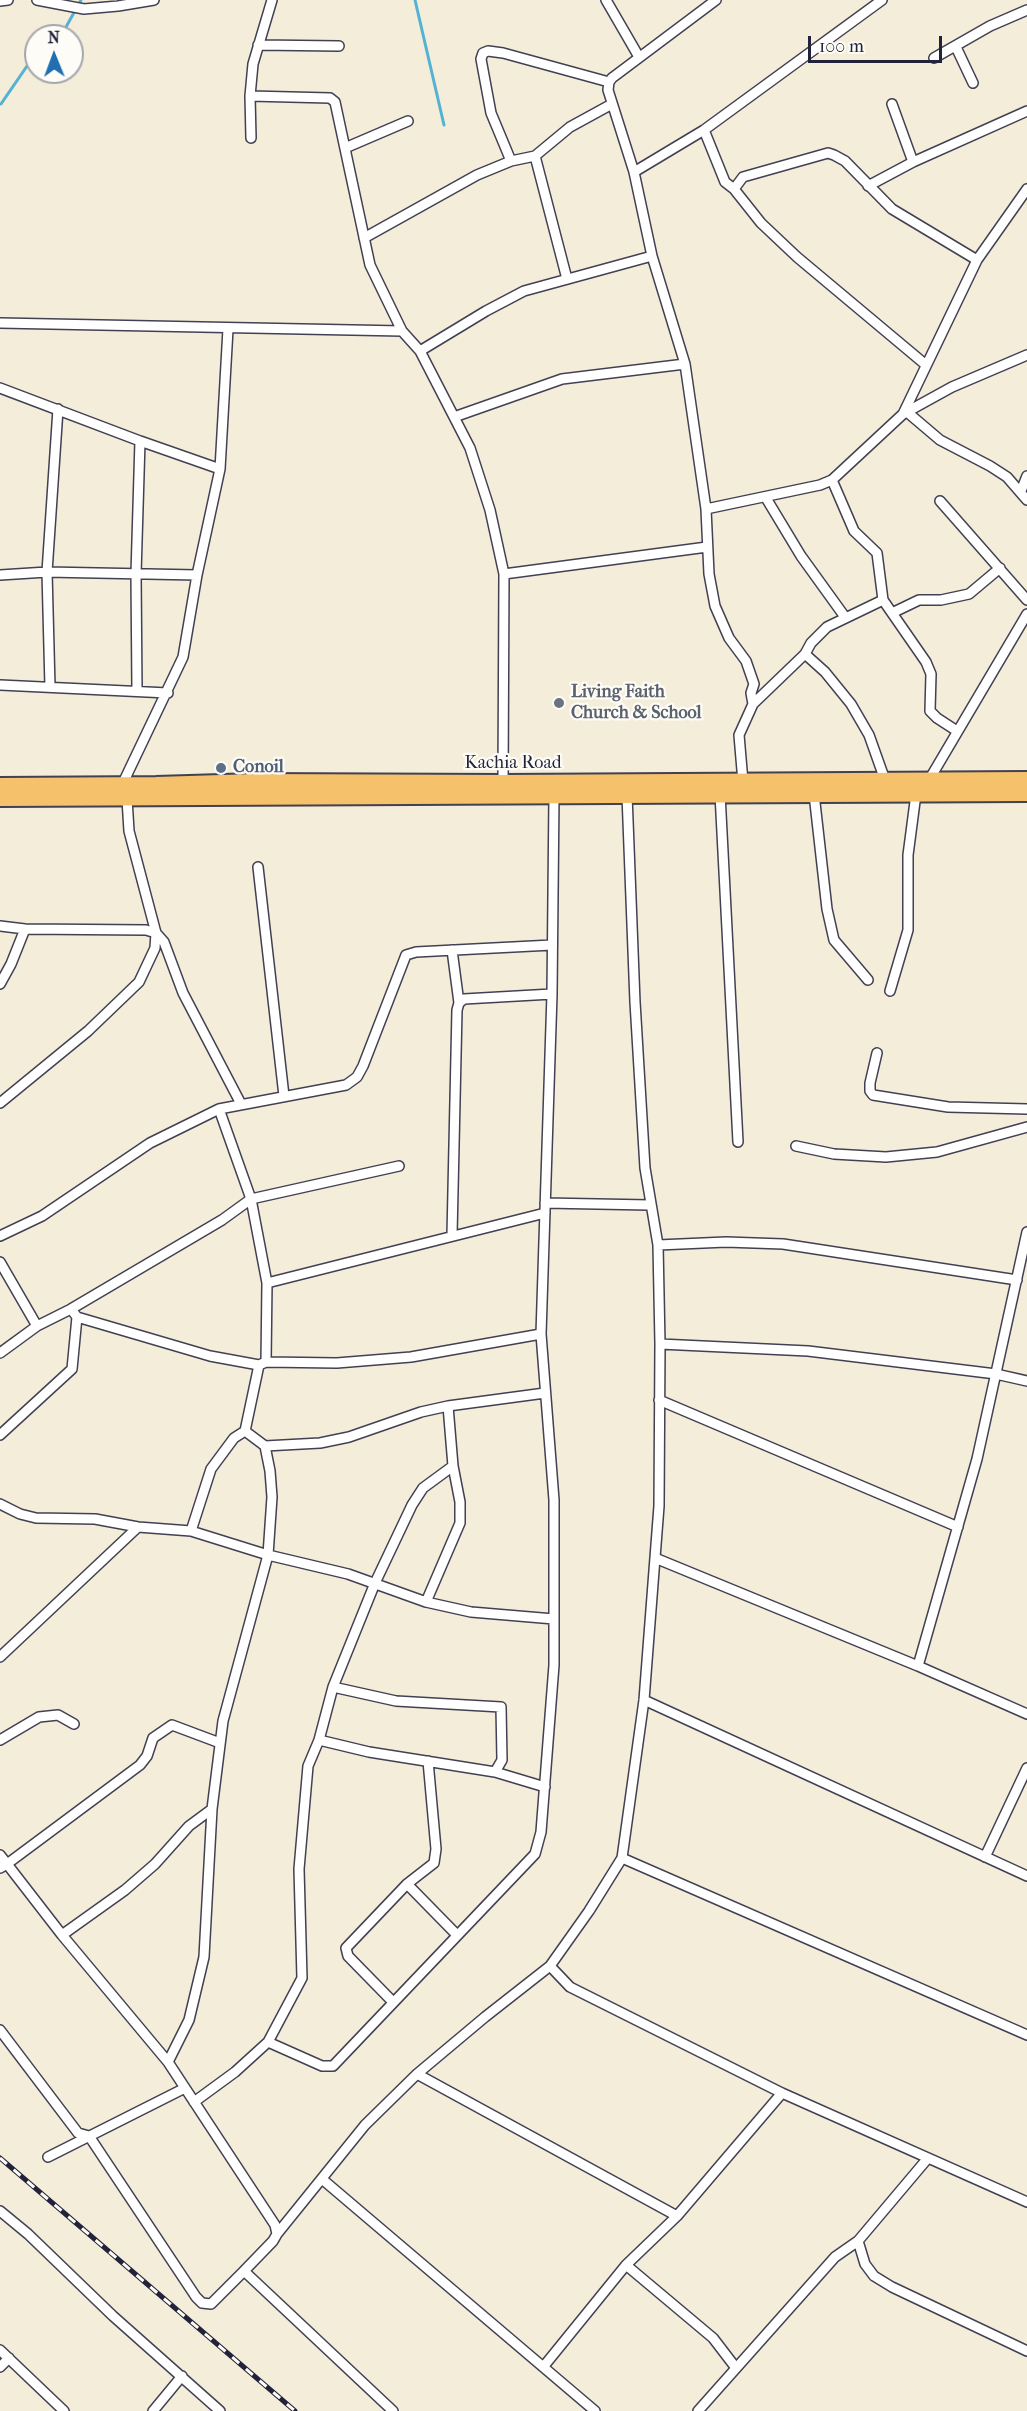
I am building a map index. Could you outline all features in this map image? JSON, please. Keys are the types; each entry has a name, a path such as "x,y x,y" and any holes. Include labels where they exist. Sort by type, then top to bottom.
{"highway":[{"name":"Kachia Road","path":"157,792 255,782 1027,780"},
{"name":"Kachia Road","path":"0,786 125,792 554,795 1027,793"},
{"name":"Kachia Road","path":"0,798 125,792"}],"street":[{"path":"0,1 8,0"},
{"path":"36,0 84,9 154,0"},
{"path":"251,138 250,96 253,64 272,0"},
{"path":"606,0 639,57"},
{"path":"716,0 639,57 609,82 608,90 634,172 652,256 685,364 706,509 707,547 715,606 729,639 746,661 754,684 751,693 753,704"},
{"path":"634,172 704,130 882,0"},
{"path":"934,58 990,26 1027,10"},
{"path":"258,45 339,46"},
{"path":"956,47 973,83"},
{"path":"511,162 491,113 481,59 483,53 488,51 503,53 609,82"},
{"path":"250,96 330,98 337,108 370,265 402,331 420,351 470,448 490,510 504,574 503,783"},
{"path":"364,238 477,175 535,156 570,127 612,104"},
{"path":"892,104 913,162"},
{"path":"868,186 913,162 1027,111"},
{"path":"345,148 408,121"},
{"path":"704,130 724,182 734,189 761,223 796,257 926,365"},
{"path":"734,189 743,177 828,153 845,161 892,209 977,260"},
{"path":"535,156 567,279"},
{"path":"905,413 977,260 1027,189"},
{"path":"420,351 524,291 652,256"},
{"path":"0,323 402,331"},
{"path":"0,1103 88,1031 139,982 155,948 156,933 129,831 125,792 183,657 196,575 220,469 228,329"},
{"path":"706,509 766,498 832,480 905,413 952,387 1027,355"},
{"path":"454,417 562,379 685,364"},
{"path":"0,388 220,469"},
{"path":"50,687 47,573 58,409"},
{"path":"905,413 940,440 1007,477 1027,500"},
{"path":"137,692 136,574 140,441"},
{"path":"1021,491 1027,476"},
{"path":"832,480 854,531 877,552 884,600 926,662 931,674 930,711 957,731"},
{"path":"766,498 801,556 845,617"},
{"path":"940,501 1027,600"},
{"path":"504,574 707,547"},
{"path":"892,613 919,600 948,599 969,594 1000,568"},
{"path":"0,574 196,575"},
{"path":"743,782 739,735 753,704 805,654 819,634 845,617 884,600"},
{"path":"929,780 1027,614"},
{"path":"805,654 825,672 851,704 869,735 881,763 885,780"},
{"path":"0,685 168,693"},
{"path":"720,794 738,1142"},
{"path":"814,794 827,909 834,940 868,980"},
{"path":"890,991 908,930 908,855 916,794"},
{"path":"268,2042 330,2067 535,1854 542,1832 554,1665 554,1500 541,1334 552,993 554,795"},
{"path":"0,2030 78,2133 89,2136 202,2303 211,2304 273,2241 365,2125 417,2074 550,1966 589,1911 622,1858 644,1700 659,1506 660,1344 657,1245 645,1168 635,1002 627,795"},
{"path":"258,867 284,1096"},
{"path":"0,926 25,929 146,930 156,933 164,942 183,993 241,1104"},
{"path":"0,984 25,929"},
{"path":"0,1236 42,1216 150,1143 219,1109 346,1084 357,1077 406,955 416,952 552,945"},
{"path":"452,950 459,1003 452,1235"},
{"path":"459,1003 464,999 552,993"},
{"path":"877,1053 870,1083 870,1091 873,1095 948,1107 1027,1109"},
{"path":"191,1531 211,1469 234,1438 245,1431 263,1364 267,1284 251,1199 219,1109"},
{"path":"796,1146 834,1154 886,1157 937,1152 1027,1126"},
{"path":"0,1353 37,1326 74,1313 222,1220 251,1199 399,1166"},
{"path":"546,1203 649,1205"},
{"path":"267,1284 545,1213"},
{"path":"918,1666 977,1459 1027,1232"},
{"path":"657,1245 726,1242 783,1244 1017,1280"},
{"path":"0,1262 37,1326"},
{"path":"74,1313 210,1356 263,1364 337,1363 411,1357 541,1334"},
{"path":"0,1436 72,1369 74,1313"},
{"path":"660,1344 808,1351 996,1374 1027,1381"},
{"path":"245,1431 265,1446 320,1443 349,1437 421,1412 448,1406 544,1393"},
{"path":"659,1401 958,1527"},
{"path":"426,1602 460,1523 460,1502 453,1466 448,1406"},
{"path":"168,2062 189,2020 204,1957 212,1809 223,1721 268,1555 272,1497 265,1446"},
{"path":"194,2102 235,2072 268,2042 303,1973 300,1869 308,1766 319,1740 333,1687 375,1583 412,1505 423,1488 453,1466"},
{"path":"0,1504 20,1514 36,1518 95,1519 138,1527 191,1531 268,1555 348,1574 426,1602 471,1612 554,1619"},
{"path":"0,1657 138,1527"},
{"path":"655,1558 918,1666 1027,1714"},
{"path":"333,1687 396,1701 501,1707 502,1760 495,1772"},
{"path":"644,1700 1027,1876"},
{"path":"0,1740 39,1717 58,1715 74,1724"},
{"path":"4,1866 140,1765 147,1756 153,1738 172,1725 220,1743"},
{"path":"319,1740 369,1752 495,1772 545,1787"},
{"path":"393,2002 348,1956 346,1948 407,1884 434,1863 436,1849 428,1761"},
{"path":"985,1857 1027,1768"},
{"path":"62,1935 125,1890 155,1864 189,1826 212,1809"},
{"path":"0,1855 4,1866 168,2062 275,2225 277,2234"},
{"path":"622,1858 1027,2035"},
{"path":"407,1884 457,1935"},
{"path":"550,1966 570,1987 577,1991 782,2093 1027,2202"},
{"path":"417,2074 677,2216"},
{"path":"48,2157 185,2088"},
{"path":"544,2366 626,2265 677,2216 782,2093"},
{"path":"698,2411 835,2257 858,2241 928,2158"},
{"path":"322,2179 595,2411"},
{"path":"0,2211 28,2234 113,2316 220,2411"},
{"path":"858,2241 865,2264 874,2276 892,2287 1027,2351"},
{"path":"626,2265 713,2338 736,2368"},
{"path":"244,2271 393,2411"},
{"path":"0,2349 64,2411"},
{"path":"0,2367 9,2358"},
{"path":"153,2411 182,2376"}],"waterway":[{"path":"68,24 81,0"},
{"path":"415,0 444,125"},
{"path":"1,104 24,70"}],"railway":[{"path":"0,2158 295,2411"}],"place":[{"name":"Living Faith Church & School","path":"559,703"},
{"name":"Conoil","path":"221,768"}]}
